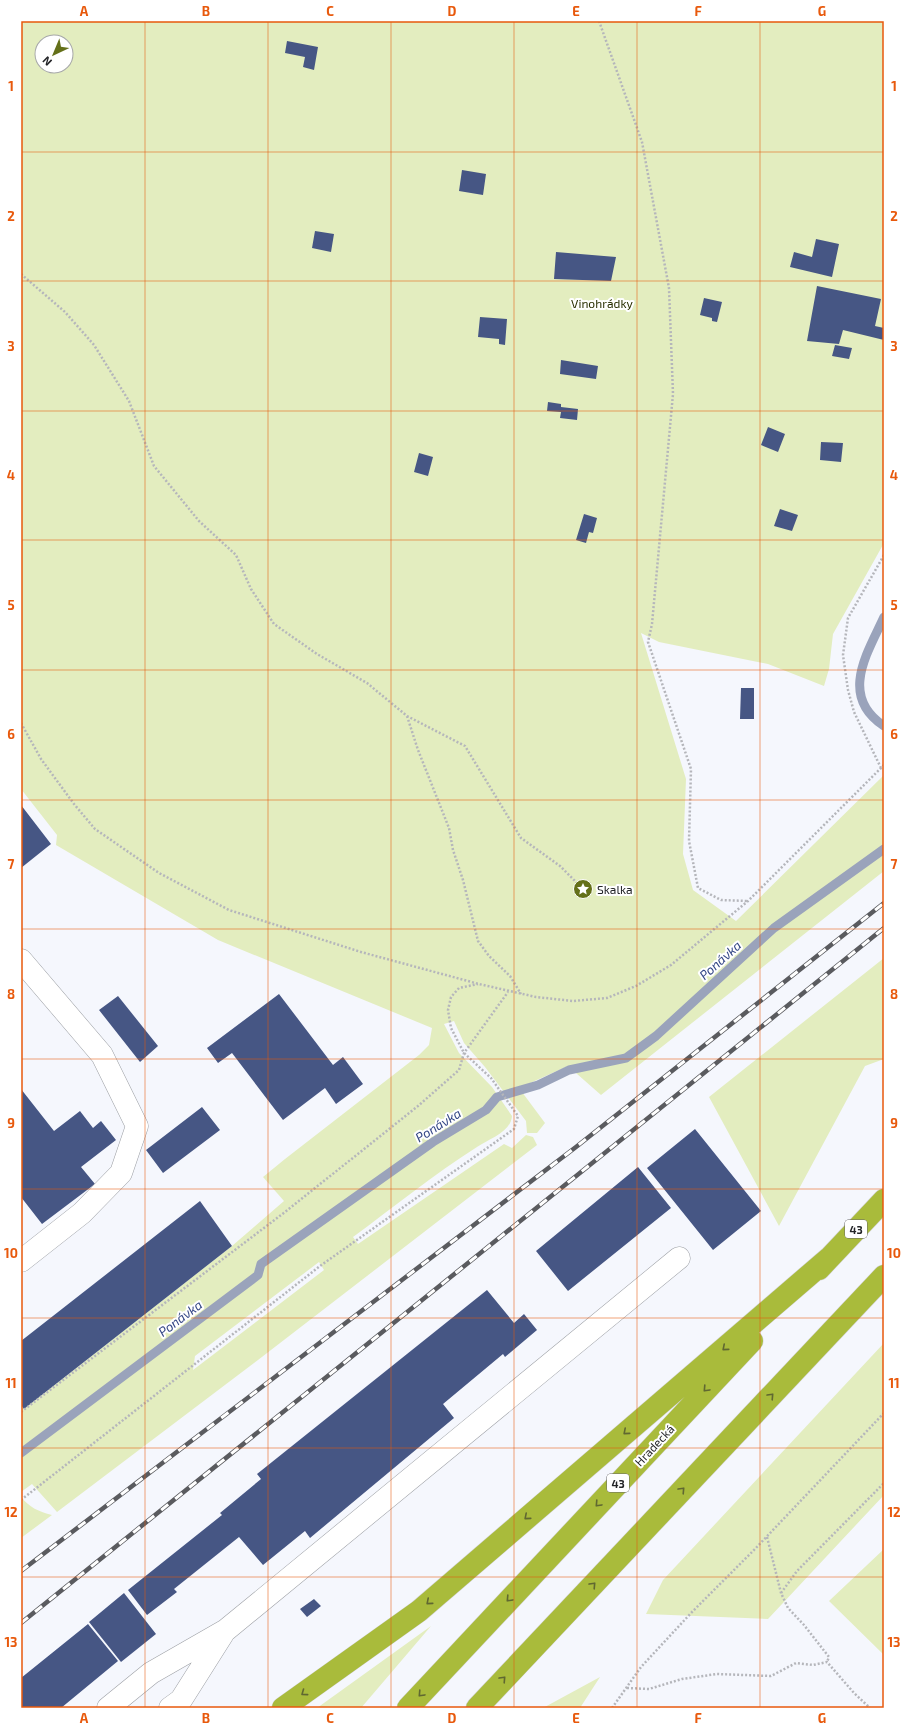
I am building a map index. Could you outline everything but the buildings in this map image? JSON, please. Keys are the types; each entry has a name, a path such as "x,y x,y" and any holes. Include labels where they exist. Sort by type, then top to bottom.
{"highway":[{"name":"Hradecká","path":"408,1708 828,1258 884,1200"},
{"path":"284,1708 419,1610 828,1258"},
{"path":"477,1708 884,1276"}],"lane":[{"path":"21,960 102,1055 137,1126 121,1173 82,1213 21,1262"},
{"path":"108,1708 151,1673 226,1630 679,1258"},
{"path":"170,1708 181,1700 226,1630"}],"path":[{"path":"600,21 642,142 669,288 673,394 652,624 648,642 691,769 689,841 698,888 721,900 748,901"},
{"path":"21,274 65,312 94,346 129,401 154,466 199,521 236,555 251,589 274,624 317,654 367,682 407,716 465,746 521,838 560,866 583,889"},
{"path":"881,768 854,712 848,690 843,655 848,618 884,556"},
{"path":"407,716 418,750 449,828 453,850 463,880 478,941 489,956 510,976 522,994"},
{"path":"21,723 41,759 74,804 95,829 159,873 229,910 361,952 508,992 573,1001 607,998 636,986 671,965 748,901 884,765"},
{"path":"21,1500 320,1266 514,1129 518,1116 492,1078 464,1053 451,1028 448,1010 451,996 459,988 479,984"},
{"path":"21,1412 285,1212 413,1111 459,1070 464,1053 508,992"},
{"path":"612,1708 642,1667 692,1612 767,1537 884,1413"},
{"path":"781,1593 797,1571 884,1483"},
{"path":"767,1537 781,1593 788,1608 804,1625 829,1657 827,1662"},
{"path":"626,1688 649,1689 682,1679 717,1674 771,1676 796,1663 813,1665 827,1662"},
{"path":"827,1662 854,1693 870,1708"}],"green space":[{"name":"Vinohrádky","path":"21,21 884,21 884,543 833,634 829,669 824,686 768,664 659,642 641,633 686,779 683,854 693,890 736,921 884,775 884,871 601,1095 568,1066 519,1088 545,1123 537,1133 527,1133 526,1121 485,1067 464,1043 454,1021 444,1024 459,1053 492,1087 512,1116 511,1122 504,1131 445,1168 353,1237 358,1244 504,1144 512,1148 526,1135 533,1137 537,1145 258,1360 57,1512 32,1484 21,1492 21,1405 24,1409 232,1246 284,1201 263,1177 419,1055 429,1045 432,1028 218,940 56,845 57,835 21,789","holes":["319,1262 324,1270 193,1370 195,1356"]},
{"path":"884,958 884,1059 865,1066 779,1226 709,1097"},
{"path":"884,1343 884,1495 768,1619 646,1614 663,1580"},
{"path":"21,1497 27,1504 35,1509 52,1515 21,1538"},
{"path":"884,1549 884,1655 829,1601"},
{"path":"431,1626 361,1708 317,1708"},
{"path":"600,1677 580,1708 543,1708"}],"waterway":[{"name":"Ponávka","path":"884,617 870,645 861,674 860,688 863,702 870,714 884,726"},
{"name":"Ponávka","path":"21,1453 258,1275 261,1264 433,1142 486,1110 497,1097 538,1085 569,1070 626,1058 656,1036 774,928 884,849"}],"railway":[{"path":"21,1571 576,1147 884,903"},
{"path":"21,1623 884,928"}],"place":[{"name":"Skalka","path":"583,889"}]}
